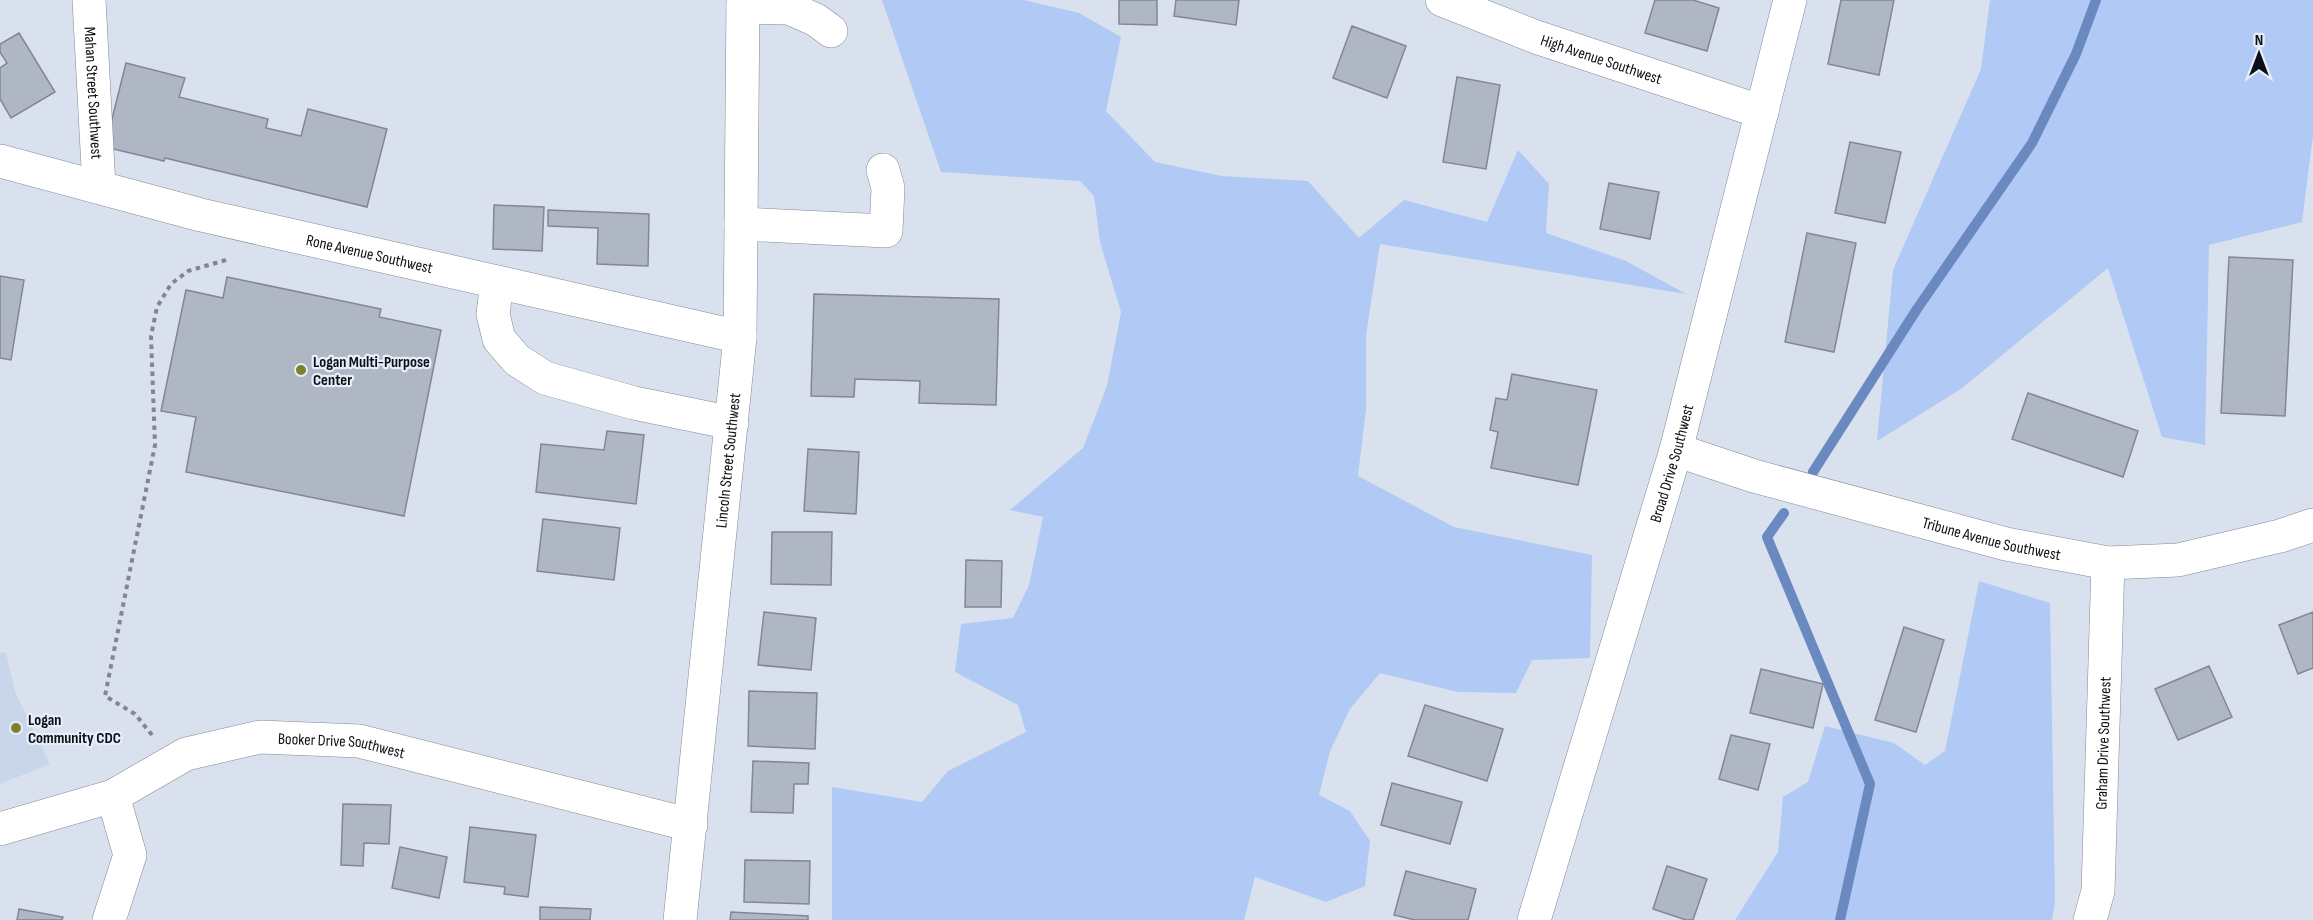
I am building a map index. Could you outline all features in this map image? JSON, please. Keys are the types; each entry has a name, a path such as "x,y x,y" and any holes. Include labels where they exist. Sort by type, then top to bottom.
{"street":[{"name":"Mahan Street Southwest","path":"89,0 99,187"},
{"name":"High Avenue Southwest","path":"1442,0 1536,37 1762,112"},
{"name":"Broad Drive Southwest","path":"1534,920 1676,450 1790,0"},
{"path":"743,3 789,8 831,31"},
{"name":"Lincoln Street Southwest","path":"680,920 740,337 743,3"},
{"name":"Rone Avenue Southwest","path":"0,160 201,215 740,337"},
{"path":"741,224 886,231 888,188 883,170"},
{"path":"497,282 493,315 499,339 517,360 545,378 634,403 732,423"},
{"name":"Tribune Avenue Southwest","path":"1676,450 1754,476 1994,541 2108,563 2178,560 2280,536 2313,525"},
{"name":"Graham Drive Southwest","path":"2090,920 2097,891 2108,563"},
{"name":"Booker Drive Southwest","path":"0,829 113,796 186,754 260,737 359,741 691,825"},
{"path":"109,920 130,855 113,796"}],"path":[{"path":"153,735 135,714 105,696 155,445 151,336 157,307 171,284 188,271 226,260 229,251"}],"shaded area":[{"path":"882,0 1024,0 1079,13 1121,37 1106,111 1155,162 1222,176 1308,181 1359,238 1404,200 1487,222 1518,150 1549,184 1546,233 1626,261 1686,294 1380,244 1366,335 1366,409 1358,476 1454,527 1592,555 1590,658 1532,660 1516,693 1458,692 1380,673 1350,709 1330,751 1319,795 1350,811 1370,841 1365,886 1326,902 1255,877 1244,920 832,920 832,787 922,802 948,771 1026,732 1018,705 955,672 961,624 1013,618 1029,585 1043,517 1010,510 1083,448 1107,386 1121,312 1100,242 1094,196 1080,181 941,172"},
{"path":"1990,0 2313,0 2313,135 2302,222 2209,245 2205,445 2162,437 2108,268 1961,389 1877,441 1893,270 1981,69"},
{"path":"1979,581 2050,603 2055,901 2052,920 1735,920 1778,852 1783,797 1808,782 1825,726 1894,743 1925,765 1945,751"},
{"name":"Logan Community CDC","path":"0,652 6,653 15,692 50,764 0,784"}],"building":[{"path":"1119,0 1157,0 1157,25 1119,24"},
{"path":"1176,0 1239,0 1236,25 1174,16"},
{"path":"1655,0 1693,0 1719,8 1707,51 1645,33"},
{"path":"1841,0 1894,0 1879,75 1828,64"},
{"path":"1352,26 1406,46 1387,98 1333,78"},
{"path":"19,33 55,92 11,118 0,99 0,68 7,63 0,52 0,44"},
{"path":"126,63 185,78 179,97 268,119 266,128 301,136 308,109 387,129 367,207 165,158 164,161 105,147"},
{"path":"1457,77 1500,85 1486,169 1443,162"},
{"path":"1850,142 1901,152 1885,223 1835,213"},
{"path":"1609,183 1659,192 1650,239 1600,229"},
{"path":"494,205 544,207 542,251 493,249"},
{"path":"548,210 649,214 648,266 597,264 598,228 548,226"},
{"path":"1807,233 1856,243 1834,352 1785,342"},
{"path":"2229,257 2293,260 2285,416 2221,413"},
{"path":"0,276 24,280 11,360 0,358"},
{"name":"Logan Multi-Purpose Center","path":"227,277 381,309 379,317 441,330 404,516 186,472 196,417 161,411 186,290 223,298"},
{"path":"814,294 999,299 996,405 919,403 920,381 855,379 854,397 811,396"},
{"path":"1512,374 1597,390 1578,485 1491,468 1498,432 1490,430 1496,398 1507,400"},
{"path":"2028,393 2138,431 2123,477 2012,439"},
{"path":"607,431 644,435 636,504 536,492 541,444 604,450"},
{"path":"808,449 859,452 856,514 804,511"},
{"path":"543,519 620,528 614,580 537,571"},
{"path":"772,532 832,532 831,585 771,584"},
{"path":"966,560 1002,561 1001,607 965,607"},
{"path":"764,612 816,618 811,670 758,665"},
{"path":"2313,612 2313,668 2298,674 2279,625"},
{"path":"1904,627 1944,640 1916,732 1875,720"},
{"path":"2209,666 2232,717 2178,740 2155,689"},
{"path":"1761,669 1823,684 1813,728 1750,713"},
{"path":"749,691 817,693 815,749 748,746"},
{"path":"1425,705 1503,729 1487,781 1408,756"},
{"path":"1731,735 1770,744 1758,790 1719,779"},
{"path":"753,761 809,763 808,784 794,784 793,813 751,812"},
{"path":"1392,783 1462,802 1450,844 1381,825"},
{"path":"343,804 391,805 389,844 364,843 363,866 341,865"},
{"path":"470,827 536,835 528,897 504,894 505,887 464,882"},
{"path":"400,847 447,857 439,898 392,888"},
{"path":"745,860 810,861 809,904 744,902"},
{"path":"1667,866 1707,879 1693,920 1686,920 1653,909"},
{"path":"1406,871 1476,889 1468,920 1415,920 1394,915"},
{"path":"540,907 591,909 590,920 540,920"},
{"path":"19,909 63,917 62,920 17,920"},
{"path":"731,912 808,916 808,920 730,920"}],"waterway":[{"path":"1813,472 1917,309 2032,143 2076,54 2096,0"},
{"path":"1784,513 1767,537 1870,784 1840,920"}],"place":[{"name":"Logan Multi-Purpose Center","path":"301,370"},
{"name":"Logan Community CDC","path":"16,728"}]}
